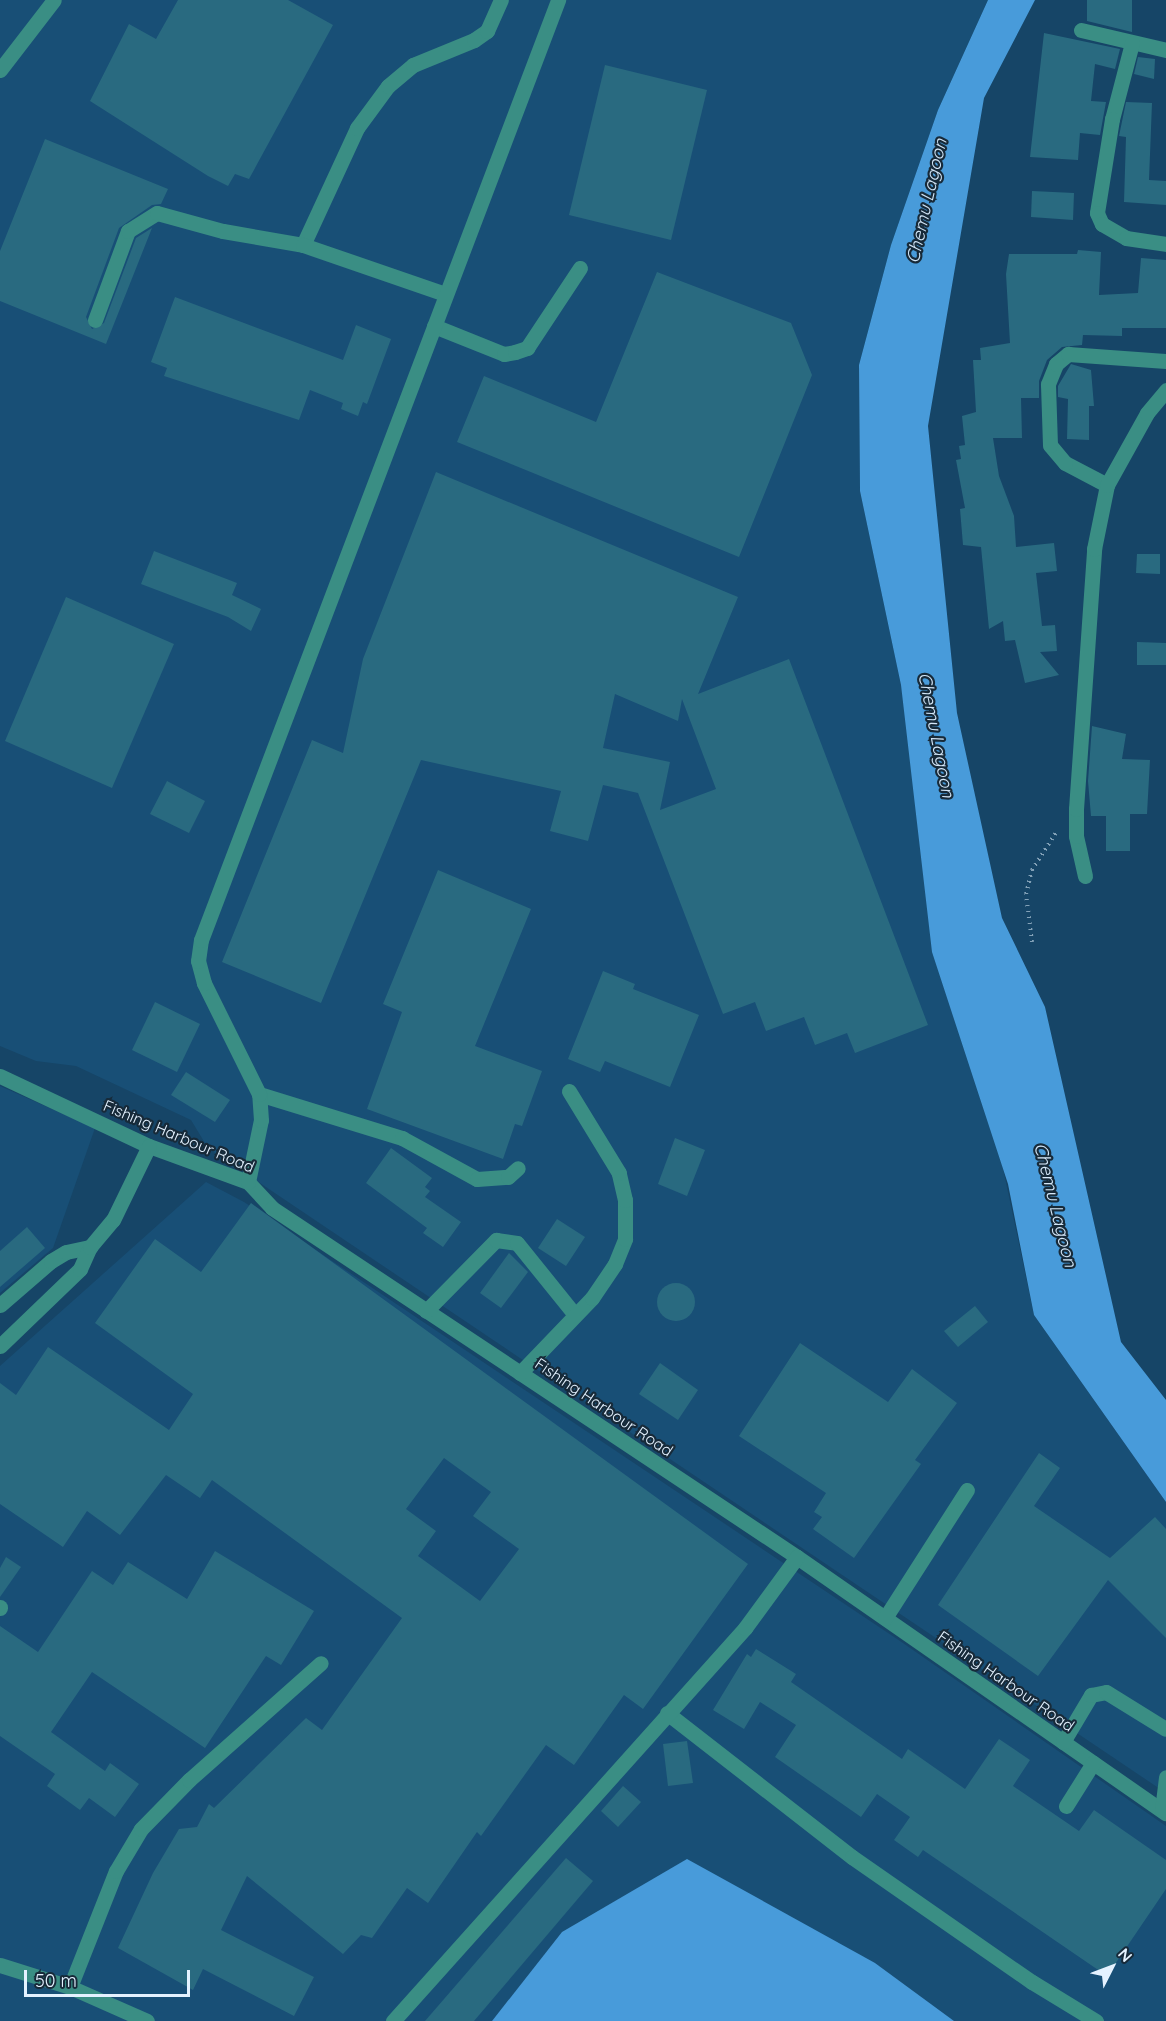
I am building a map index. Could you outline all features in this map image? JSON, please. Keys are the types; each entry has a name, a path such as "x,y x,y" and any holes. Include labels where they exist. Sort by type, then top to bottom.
{"street":[{"path":"0,70 54,0"},
{"path":"303,245 357,128 388,86 413,65 474,40 487,31 501,0"},
{"path":"248,1182 261,1120 259,1094 204,983 198,961 201,940 434,326 444,294 558,0"},
{"path":"1081,30 1166,50"},
{"path":"1132,43 1112,119 1097,213 1102,224 1126,238 1166,244"},
{"path":"95,320 128,231 157,213 224,231 303,245 444,294"},
{"path":"434,326 504,354 527,348 580,268"},
{"path":"1107,485 1065,463 1050,445 1047,384 1056,364 1068,354 1166,361"},
{"path":"1085,876 1076,836 1077,789 1094,549 1107,485 1147,413 1166,390"},
{"name":"Fishing Harbour Road","path":"0,1076 148,1146 248,1182 272,1208 797,1557 1164,1812"},
{"path":"520,1373 575,1315 615,1263 625,1239 625,1200 619,1173 569,1091"},
{"path":"259,1094 402,1138 477,1179 501,1179 518,1168"},
{"path":"0,1346 80,1269 90,1247 113,1220 148,1146"},
{"path":"426,1311 496,1240 518,1243 575,1315"},
{"path":"0,1305 51,1261 66,1252 90,1247"},
{"path":"885,1618 967,1490"},
{"path":"393,2021 745,1628 797,1557"},
{"path":"70,1987 116,1871 141,1829 189,1780 321,1663"},
{"path":"1063,1742 1091,1695 1106,1692 1166,1729"},
{"path":"667,1713 852,1857 1032,1982 1096,2021"},
{"path":"1066,1806 1093,1763"},
{"path":"1164,1812 1166,1777"},
{"path":"0,1965 70,1987 139,2019"}],"path":[{"path":"1032,942 1028,886 1032,870 1060,825"}],"shaded area":[{"path":"0,0 988,0 938,110 891,245 859,365 860,491 1034,1315 1166,1502 1166,1793 208,1148 191,1120 76,1066 36,1061 0,1046"},
{"path":"0,1086 95,1128 53,1248 0,1293"},
{"path":"206,1182 244,1202 900,1641 1166,1826 1166,2021 954,2021 875,1963 562,1932 492,2021 0,2021 0,1366"}],"water":[{"name":"Chemu Lagoon","path":"988,0 1035,0 984,98 928,426 957,713 1002,918 1045,1007 1121,1342 1166,1400 1166,1502 1034,1315 1008,1184 932,952 901,685 860,491 859,365 891,245 938,110"},
{"path":"687,1859 875,1963 954,2021 492,2021 562,1932"}],"building":[{"path":"178,0 288,0 333,25 249,179 235,174 228,186 208,176 90,101 129,24 156,39"},
{"path":"1087,0 1132,0 1132,32 1087,21"},
{"path":"1044,33 1120,49 1115,69 1095,64 1091,101 1106,102 1100,135 1080,133 1078,160 1030,157"},
{"path":"1138,57 1155,59 1154,79 1134,74"},
{"path":"605,65 707,90 671,240 569,215"},
{"path":"1126,102 1152,103 1149,180 1166,181 1166,205 1124,202 1126,137 1119,136"},
{"path":"45,139 168,189 161,204 152,205 119,228 86,317 92,329 104,323 136,238 152,228 106,344 0,301 0,251"},
{"path":"1032,191 1074,193 1073,220 1031,217"},
{"path":"1078,250 1101,252 1099,295 1138,293 1141,258 1166,260 1166,328 1122,328 1122,336 1083,335 1082,345 1062,347 1047,360 1039,381 1039,398 1021,398 1022,438 993,438 999,476 1014,516 1016,547 1054,543 1057,571 1036,573 1042,626 1055,625 1057,651 1040,652 1059,675 1025,683 1015,640 1005,641 1003,621 989,629 981,547 963,545 960,509 965,508 956,460 961,459 959,446 965,445 962,416 976,412 973,360 981,360 980,348 1010,343 1006,274 1009,254 1077,254"},
{"path":"657,272 791,323 812,375 739,557 457,442 484,376 596,422"},
{"path":"175,297 343,360 356,325 391,339 367,404 363,402 358,416 341,409 343,403 310,390 299,420 164,376 167,368 151,362"},
{"path":"1071,364 1091,370 1094,406 1089,406 1089,440 1067,439 1068,399 1058,397 1058,386"},
{"path":"436,472 738,597 698,694 789,659 928,1025 855,1053 847,1033 815,1045 804,1017 766,1031 755,1002 723,1014 638,793 603,785 588,841 550,831 561,791 421,760 321,1003 222,962 312,740 343,753 363,659","holes":["615,694 678,721 682,699 716,789 660,810 670,762 603,748"]},
{"path":"154,551 237,583 232,595 261,609 251,631 228,617 141,584"},
{"path":"1137,554 1160,554 1160,574 1136,573"},
{"path":"66,597 174,644 112,788 5,741"},
{"path":"1137,642 1166,643 1166,665 1137,665"},
{"path":"1092,726 1126,734 1122,759 1150,760 1147,814 1130,814 1130,851 1106,851 1106,816 1091,816 1088,781"},
{"path":"167,781 205,801 189,833 150,814"},
{"path":"438,870 531,909 475,1046 542,1071 522,1126 515,1124 503,1159 367,1109 402,1012 383,1004"},
{"path":"603,971 635,984 633,989 699,1015 670,1087 605,1061 600,1072 568,1059"},
{"path":"155,1002 200,1024 177,1072 132,1050"},
{"path":"186,1072 230,1100 215,1122 171,1095"},
{"path":"675,1138 705,1150 687,1196 658,1184"},
{"path":"391,1148 432,1178 425,1187 430,1191 425,1197 461,1222 443,1247 423,1233 427,1228 366,1183"},
{"path":"251,1203 748,1564 643,1709 624,1695 574,1765 546,1745 481,1836 477,1832 428,1903 407,1888 372,1938 361,1935 343,1954 247,1876 221,1930 314,1977 294,2016 203,1969 193,1990 118,1948 153,1873 179,1829 197,1827 209,1804 214,1808 306,1718 322,1730 402,1618 212,1480 200,1498 166,1475 120,1535 87,1511 63,1547 0,1504 0,1383 16,1395 48,1347 169,1430 193,1394 95,1323 155,1239 201,1272","holes":["444,1458 491,1492 473,1516 519,1549 480,1601 418,1556 436,1531 406,1509"]},
{"path":"557,1219 585,1237 566,1266 538,1248"},
{"path":"27,1227 45,1248 0,1287 0,1251"},
{"path":"509,1253 528,1272 501,1308 480,1293"},
{"path":"676,1283 690,1288 695,1302 690,1316 676,1321 662,1316 657,1302 662,1288"},
{"path":"975,1306 988,1322 958,1347 944,1331"},
{"path":"800,1343 888,1402 912,1369 957,1403 915,1460 921,1464 854,1558 813,1529 822,1517 814,1512 826,1493 739,1436"},
{"path":"660,1363 698,1390 678,1420 639,1394"},
{"path":"1039,1453 1060,1468 1034,1506 1110,1558 1155,1517 1166,1529 1166,1638 1108,1580 1038,1676 938,1605"},
{"path":"215,1551 314,1611 281,1665 266,1656 205,1748 92,1672 51,1732 105,1771 110,1763 139,1784 115,1817 89,1798 80,1810 47,1786 55,1774 0,1736 0,1626 38,1652 92,1571 113,1585 128,1562 187,1599"},
{"path":"6,1557 21,1567 0,1597 0,1568"},
{"path":"756,1649 796,1674 791,1682 902,1759 908,1749 965,1789 999,1739 1030,1760 1013,1786 1079,1831 1094,1810 1166,1860 1166,1889 1107,1976 923,1850 918,1857 894,1840 910,1817 877,1794 861,1817 775,1757 796,1725 760,1702 744,1729 713,1710 747,1654 751,1657"},
{"path":"687,1741 693,1783 668,1786 663,1744"},
{"path":"623,1786 641,1802 618,1827 601,1811"},
{"path":"566,1858 593,1881 474,2021 425,2021"}]}
